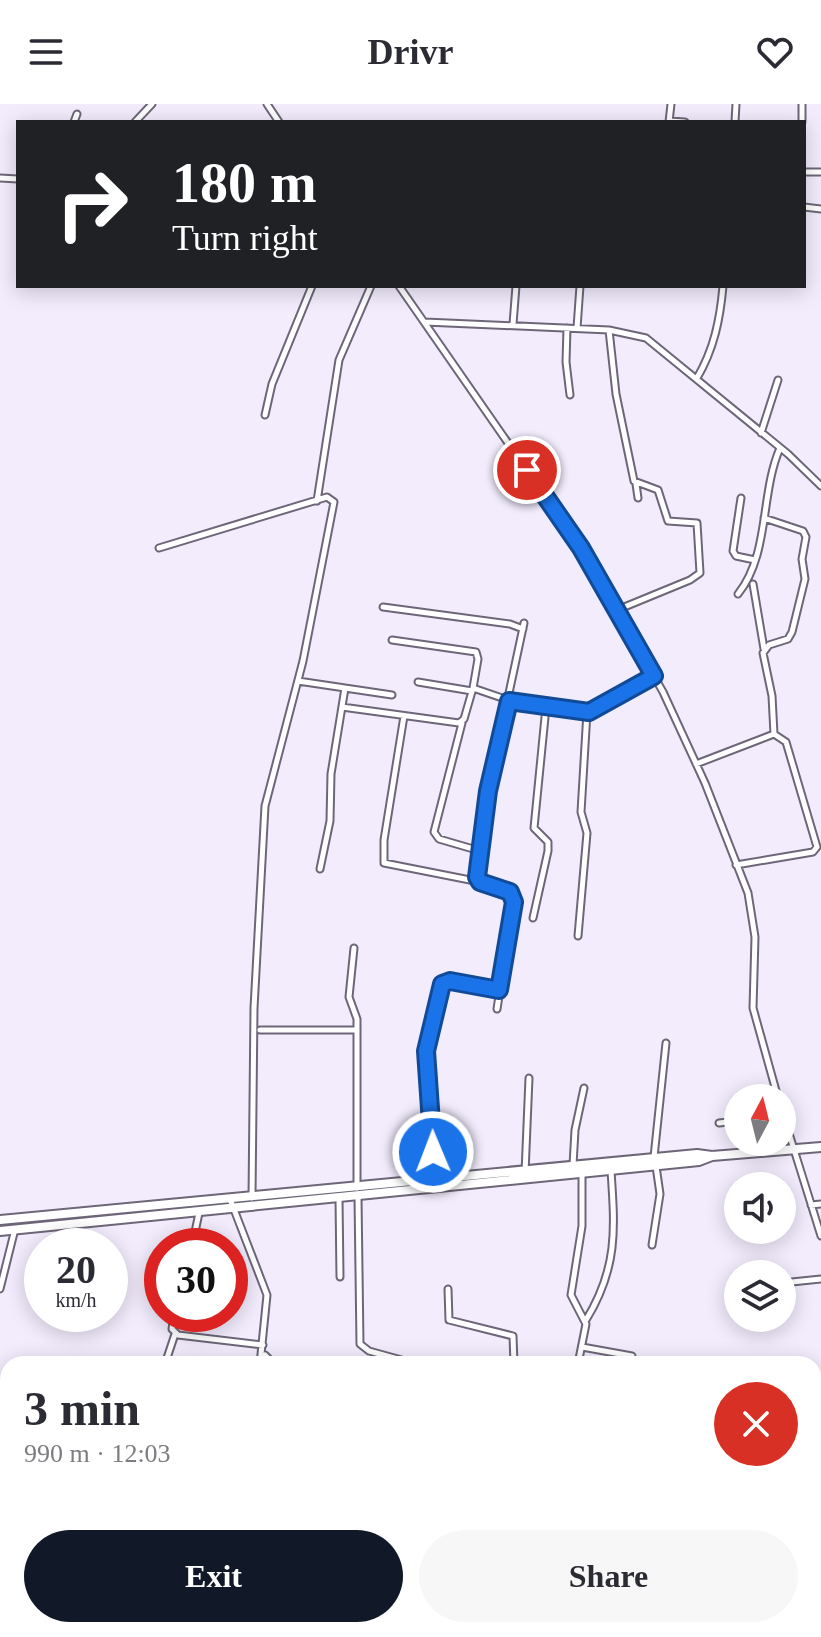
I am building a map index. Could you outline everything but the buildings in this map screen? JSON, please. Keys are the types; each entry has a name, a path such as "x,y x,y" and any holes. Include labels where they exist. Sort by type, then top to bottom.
{"main road":[{"path":"796,1149 821,1147"},
{"path":"0,1220 230,1199 357,1193 525,1176 573,1166 724,1155"},
{"path":"374,1191 434,1181 582,1174 655,1162"},
{"path":"0,1231 199,1213 339,1198 357,1193"}],"street":[{"path":"137,120 152,104"},
{"path":"75,120 77,114"},
{"path":"265,415 272,384 311,288"},
{"path":"317,501 339,360 370,288"},
{"path":"400,288 581,548 654,676 696,764 754,918 754,1016 774,1084"},
{"path":"513,324 516,288"},
{"path":"577,328 580,288"},
{"path":"697,378 709,357 718,329 723,288"},
{"path":"424,321 609,330 646,338 780,448 821,486"},
{"path":"567,328 566,362 570,395"},
{"path":"609,330 616,394 638,498"},
{"path":"761,433 778,380"},
{"path":"738,594 749,580 755,560 771,469 780,448"},
{"path":"617,610 700,573 697,523 668,521 658,490 635,483"},
{"path":"159,548 327,497 334,502 298,681 265,813 255,981 252,1198"},
{"path":"741,498 733,551 736,556 755,560"},
{"path":"764,518 803,531 806,537 802,559 805,579 792,632 788,639 764,650"},
{"path":"753,584 764,650 762,657 772,696 774,734"},
{"path":"383,607 523,626 488,791 477,877 480,882"},
{"path":"392,640 476,652 478,659 472,689 434,832 439,839 480,851"},
{"path":"418,682 472,689 509,701 587,712 654,676"},
{"path":"298,681 392,695"},
{"path":"320,869 330,821 331,774 345,688"},
{"path":"342,707 462,722"},
{"path":"533,918 548,851 548,842 534,828 546,707"},
{"path":"578,936 587,833 581,812 587,712"},
{"path":"404,716 384,840 384,863 480,882 510,892 514,898 497,1009"},
{"path":"696,764 760,742 774,734"},
{"path":"736,865 813,852 819,846 786,742 774,734"},
{"path":"354,948 349,997 357,1030 360,1344 369,1351 387,1356"},
{"path":"434,1181 433,1121 426,1051 442,984 450,981 499,990"},
{"path":"260,1030 357,1030"},
{"path":"652,1245 660,1194 655,1162 666,1043"},
{"path":"525,1176 529,1078"},
{"path":"573,1166 575,1130 584,1088"},
{"path":"719,1123 724,1122"},
{"path":"796,1156 821,1236"},
{"path":"580,1356 586,1320 596,1303 613,1255 616,1235 611,1171"},
{"path":"582,1174 582,1226 571,1295 586,1320"},
{"path":"339,1198 340,1277"},
{"path":"230,1199 267,1295 261,1356"},
{"path":"811,1205 821,1204"},
{"path":"196,1228 199,1213"},
{"path":"0,1289 15,1229"},
{"path":"796,1282 821,1279"},
{"path":"448,1289 449,1320 513,1336 515,1356"},
{"path":"168,1356 175,1334 263,1345"},
{"path":"582,1347 632,1356"}],"route":[{"path":"433,1152 431,1084 426,1051 442,984 450,981 499,990 514,902 513,894 480,882 477,877 488,791 509,701 589,712 654,676 581,548 527,470"}]}
